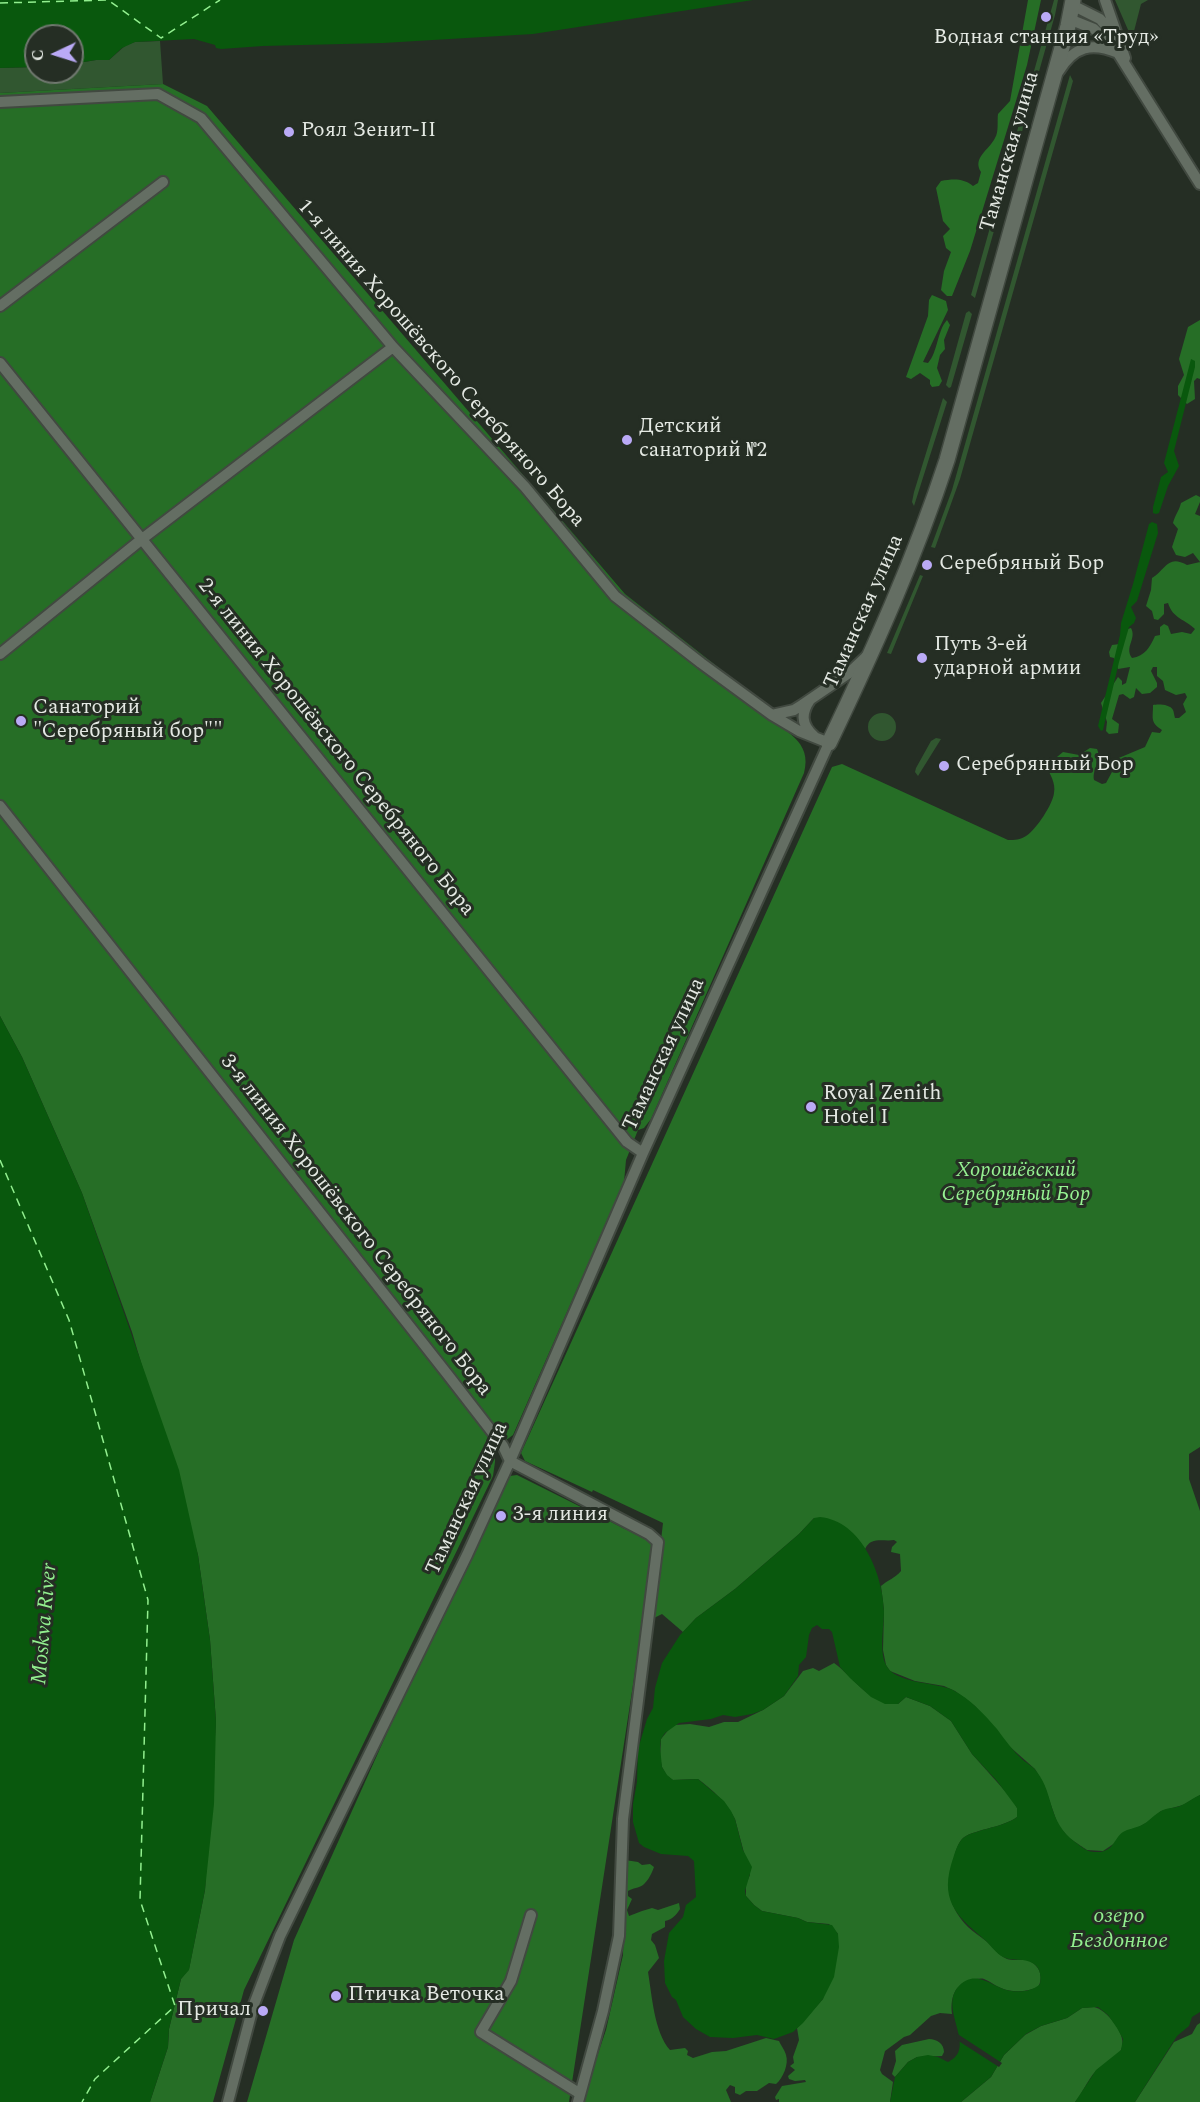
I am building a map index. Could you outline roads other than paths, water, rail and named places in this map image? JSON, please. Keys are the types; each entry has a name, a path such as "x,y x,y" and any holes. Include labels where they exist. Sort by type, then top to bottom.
{"street":[{"path":"1106,0 1120,52 1200,184"},
{"path":"1072,8 1120,52"},
{"name":"Таманская улица","path":"228,2102 254,2007 280,1936 464,1561 510,1461 822,741 853,679 876,644 925,525 943,471 1072,8"},
{"path":"1053,81 1061,66 1081,49 1099,46 1120,52"},
{"name":"1-я линия Хорошёвского Серебряного Бора","path":"0,102 158,93 201,118 393,347 525,487 615,596 772,715 822,741"},
{"path":"0,306 163,182"},
{"path":"0,654 142,538 393,347"},
{"name":"2-я линия Хорошёвского Серебряного Бора","path":"0,363 627,1142 643,1153"},
{"path":"772,715 794,710 853,679"},
{"path":"810,700 803,717 805,725 822,741"},
{"name":"3-я линия Хорошёвского Серебряного Бора","path":"0,806 448,1375 503,1446 510,1461"},
{"path":"510,1461 649,1534 658,1542 623,1819 619,1936 603,2012 578,2098 480,2032 511,1981 531,1915"}],"water":[{"path":"0,0 753,0 533,34 221,49 194,39 135,42 122,48 109,60 84,62 84,24 24,24 24,67 0,68"},
{"path":"1191,359 1195,361 1195,367 1174,451 1179,466 1168,486 1159,513 1156,514 1153,513 1153,507 1161,477 1168,472 1164,463"},
{"path":"1152,522 1157,524 1158,533 1137,601 1131,607 1136,618 1129,627 1101,731 1098,726 1121,623 1149,524"},
{"name":"Moskva River","path":"0,1016 22,1057 82,1193 179,1470 198,1555 210,1640 216,1721 214,1804 205,1890 189,1970 181,1979 169,2029 168,2047 150,2102 0,2102"},
{"name":"озеро Бездонное","path":"820,1517 848,1528 867,1552 874,1566 883,1597 882,1639 886,1665 898,1676 953,1690 977,1707 1016,1753 1036,1770 1047,1790 1060,1826 1080,1846 1092,1852 1106,1850 1123,1832 1143,1824 1163,1810 1180,1806 1200,1795 1200,2012 1192,2017 1189,2026 1177,2036 1135,2102 1075,2102 1096,2070 1121,2050 1123,2039 1108,2015 1098,2007 1082,2008 1067,2018 1041,2026 1026,2034 1004,2055 991,2077 961,2102 890,2102 895,2077 908,2062 928,2055 948,2062 956,2056 960,2047 952,2005 953,1995 964,1982 975,1978 1005,1990 1016,1991 1027,1991 1040,1984 1039,1971 1034,1964 1003,1957 968,1925 955,1909 948,1890 951,1865 962,1839 972,1833 1011,1821 1017,1817 1017,1808 997,1781 972,1754 951,1721 930,1706 906,1697 898,1704 885,1704 871,1697 840,1667 832,1632 817,1625 812,1628 809,1635 806,1657 799,1665 798,1676 784,1696 763,1710 752,1714 735,1717 723,1715 679,1723 665,1733 660,1747 662,1767 667,1775 673,1780 698,1779 724,1801 731,1811 743,1850 752,1867 745,1891 746,1896 754,1905 762,1911 807,1922 832,1925 838,1934 839,1947 834,1977 823,1999 803,2023 793,2032 774,2039 757,2035 733,2038 710,2037 696,2029 683,2017 676,2000 672,1997 665,1983 664,1961 669,1933 683,1917 686,1905 696,1897 694,1861 688,1856 661,1854 644,1847 639,1843 633,1822 638,1749 647,1719 653,1708 655,1688 662,1663 680,1635 696,1618 735,1589 799,1534 814,1518"}],"place":[{"name":"Водная станция «Труд»","path":"1046,17"},
{"name":"Роял Зенит-II","path":"289,132"},
{"name":"Детский санаторий №2","path":"627,440"},
{"name":"Серебряный Бор","path":"927,565"},
{"name":"Путь 3-ей ударной армии","path":"922,658"},
{"name":"Санаторий \"Серебряный бор\"\"","path":"21,721"},
{"name":"Серебрянный Бор","path":"944,766"},
{"name":"Royal Zenith Hotel I","path":"811,1107"},
{"name":"3-я линия","path":"501,1516"},
{"name":"Птичка Веточка","path":"336,1996"},
{"name":"Причал","path":"263,2011"}],"park label":[{"name":"Хорошёвский Серебряный Бор","path":"1016,1184"}]}
